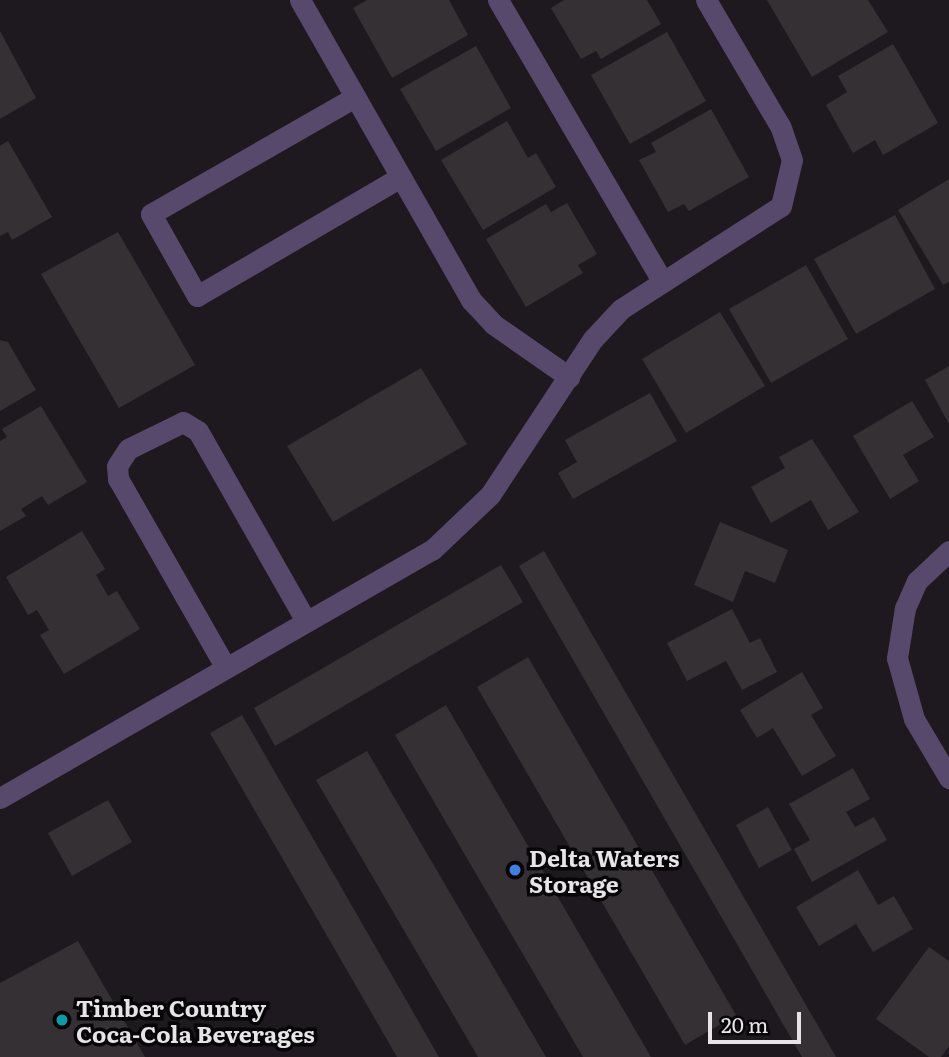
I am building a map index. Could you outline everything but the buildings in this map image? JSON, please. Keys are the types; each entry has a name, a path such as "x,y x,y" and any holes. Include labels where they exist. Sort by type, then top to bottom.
{"street":[{"path":"300,0 471,300 493,324 569,377"},
{"path":"498,0 661,279"},
{"path":"0,797 432,550 464,523 490,495 569,377 621,309 661,279 757,224 781,205 790,186 792,160 780,126 706,0"},
{"path":"355,97 150,214 197,296 401,177"},
{"path":"226,668 118,479 117,466 128,449 183,422 198,431 306,621"},
{"path":"949,551 917,581 905,608 897,658 914,719 949,778"}],"place":[{"name":"Delta Waters Storage","path":"515,870"},
{"name":"Timber Country Coca-Cola Beverages","path":"62,1020"}]}
